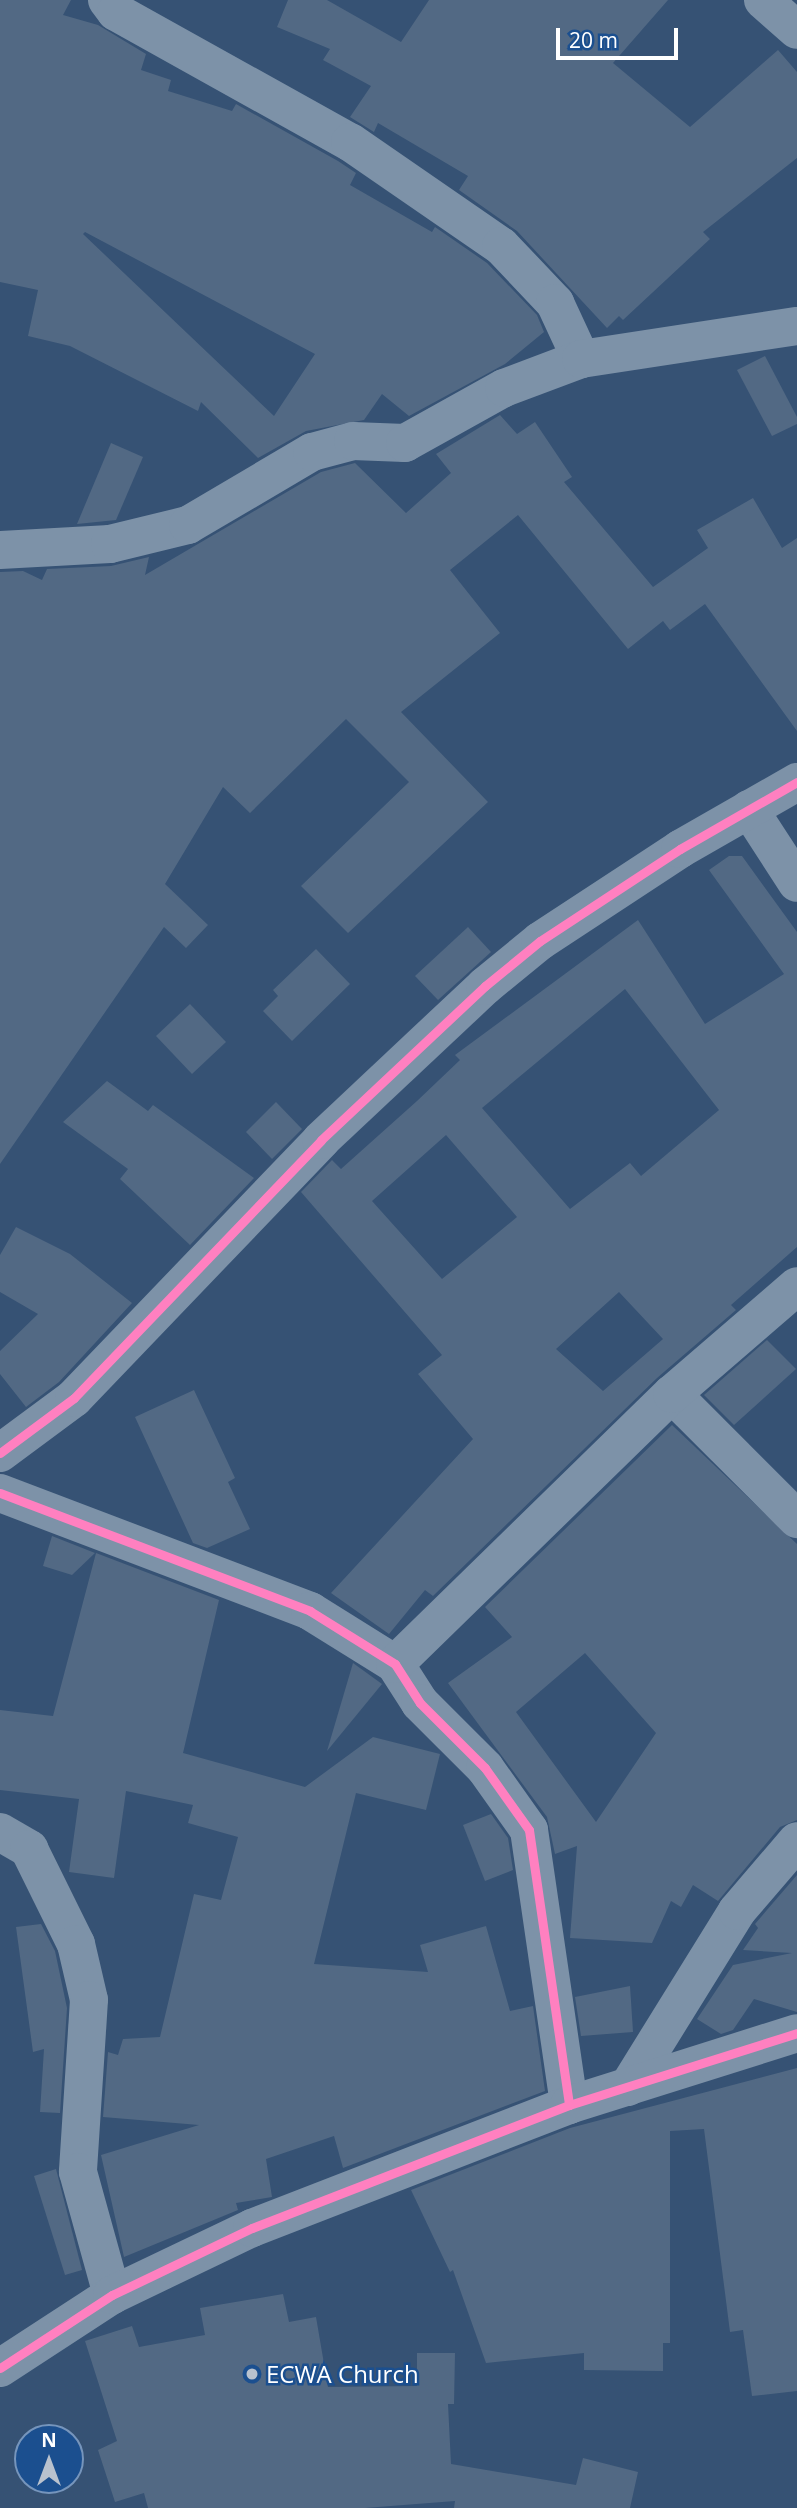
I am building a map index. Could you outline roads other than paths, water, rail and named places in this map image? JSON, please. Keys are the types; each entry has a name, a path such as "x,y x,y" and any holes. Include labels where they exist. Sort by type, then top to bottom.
{"street":[{"path":"107,0 116,12 350,142 502,246 555,303 581,359"},
{"path":"763,0 797,30"},
{"path":"0,550 110,544 188,525 313,452 353,440 405,443 503,388 581,359 797,326"},
{"path":"0,1453 74,1398 321,1140 485,986 540,942 749,809 797,782"},
{"path":"749,809 797,883"},
{"path":"395,1664 672,1394 797,1286"},
{"path":"672,1394 797,1519"},
{"path":"0,1493 310,1611 395,1664 420,1703 485,1768 529,1830 569,2105"},
{"path":"0,1832 29,1849 76,1944 89,2000 78,2172 112,2295"},
{"path":"628,2087 731,1920 797,1841"},
{"path":"0,2368 112,2295 252,2228 569,2105 797,2033"}],"place":[{"name":"ECWA Church","path":"252,2374"}]}
